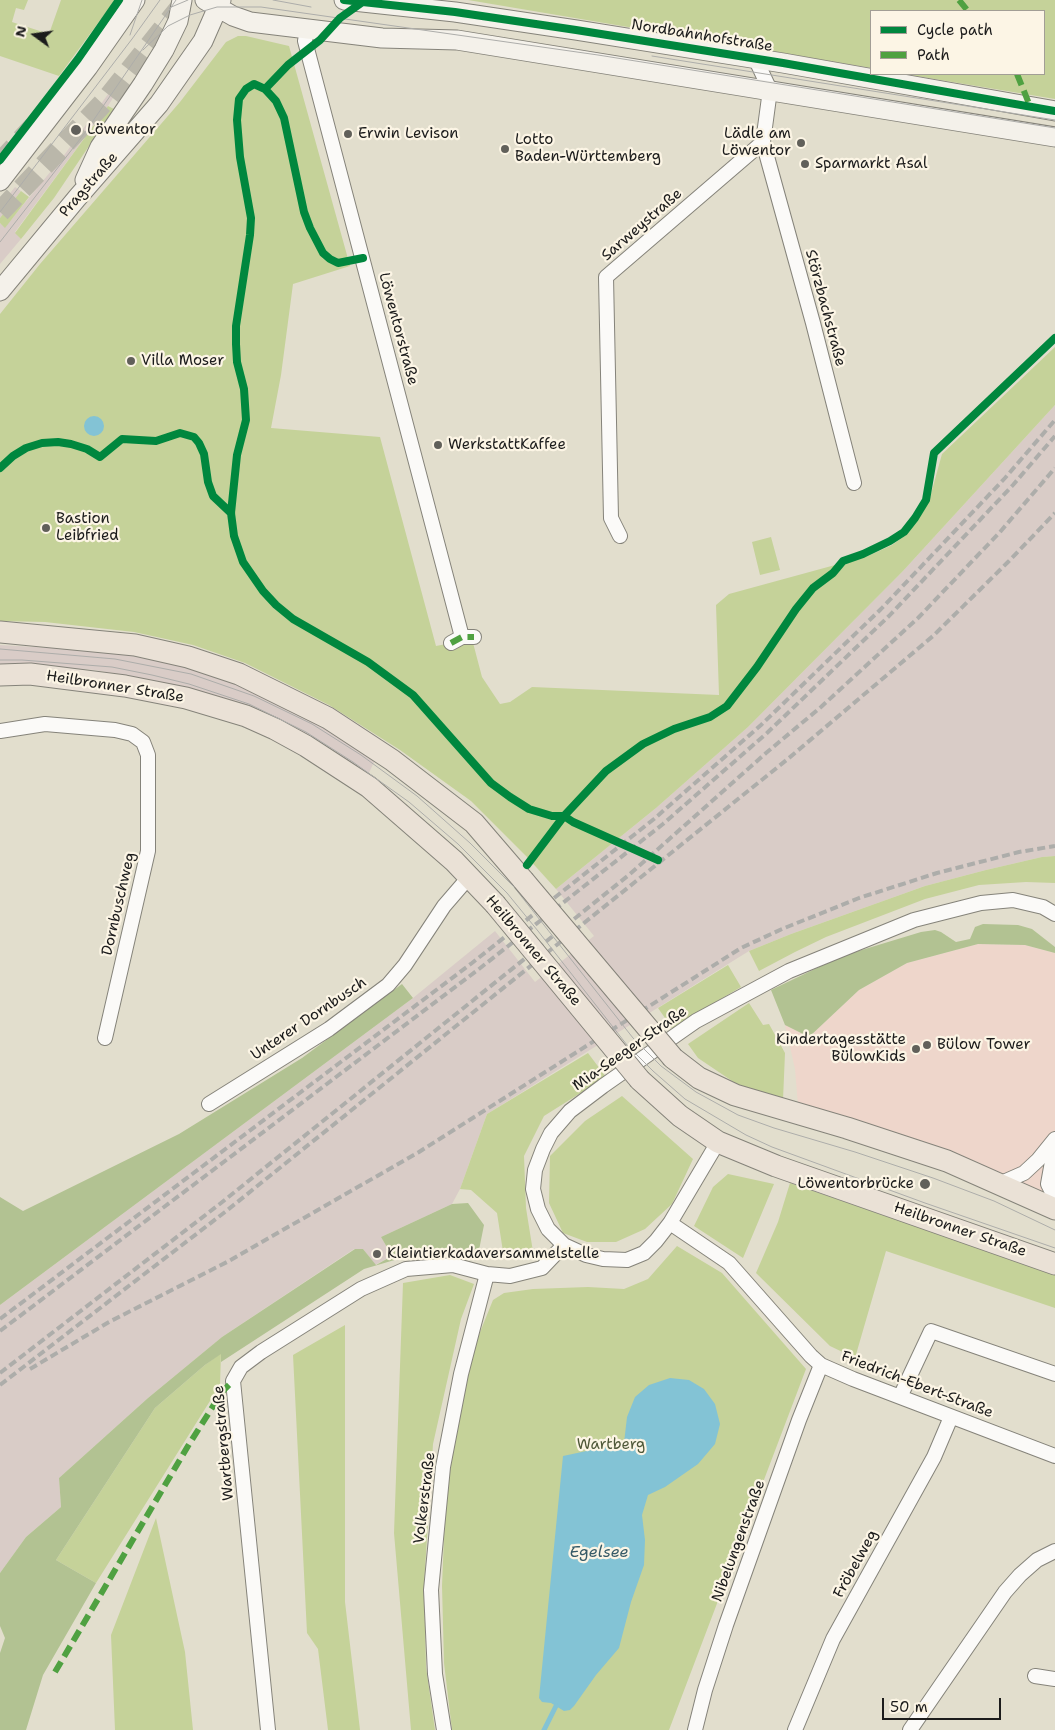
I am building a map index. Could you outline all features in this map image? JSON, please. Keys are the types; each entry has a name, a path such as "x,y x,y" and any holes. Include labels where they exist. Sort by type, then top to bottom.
{"main road":[{"path":"0,632 135,645 188,657 239,674 328,718 392,760 474,824 673,1058 699,1078 735,1095 888,1141 964,1167 1055,1209"},
{"name":"Heilbronner Straße","path":"0,675 30,674 125,686 186,698 246,716 306,746 369,787 454,860 495,904 640,1080 680,1116 718,1142 776,1166 1055,1264"}],"street":[{"path":"0,181 85,71 135,0"},
{"path":"77,198 100,147 144,84 164,50 178,21 182,0"},
{"name":"Nordbahnhofstraße","path":"344,0 456,12 755,58 1055,110"},
{"path":"214,2 233,16 250,22 382,38 456,40 1055,137"},
{"name":"Pragstraße","path":"0,291 77,198 135,133 173,84 203,42 214,2"},
{"name":"Löwentorstraße","path":"306,30 305,41 462,639"},
{"path":"755,58 770,90 763,142"},
{"name":"Störzbachstraße","path":"763,142 813,323 854,482"},
{"name":"Sarweystraße","path":"620,536 611,518 606,277 763,142"},
{"name":"Dornbuschweg","path":"0,731 45,724 115,730 132,734 143,742 148,755 148,851 105,1038"},
{"name":"Unterer Dornbusch","path":"209,1104 329,1029 388,985 444,906 469,877"},
{"name":"Mia-Seeger-Straße","path":"718,1142 670,1223 656,1241 644,1252 627,1260 603,1259 586,1255 564,1245 548,1229 538,1209 533,1189 535,1170 551,1134 570,1111 696,1021 789,972 914,920 981,903 1014,900 1043,906 1055,914"},
{"path":"999,1184 1024,1173 1038,1160 1055,1139"},
{"path":"1055,1145 1048,1184 1055,1198"},
{"name":"Friedrich-Ebert-Straße","path":"670,1223 729,1263 810,1356 821,1364 853,1379 1055,1456"},
{"name":"Wartbergstraße","path":"268,1730 233,1380 241,1367 261,1352 361,1289 406,1269 453,1265 487,1274 510,1276 542,1268 564,1245"},
{"name":"Volkerstraße","path":"444,1730 434,1674 431,1590 443,1468 461,1374 487,1274"},
{"path":"900,1397 932,1331 1055,1374"},
{"name":"Nibelungenstraße","path":"695,1730 705,1690 726,1625 799,1420 821,1364"},
{"name":"Fröbelweg","path":"795,1730 834,1639 934,1457 951,1416"},
{"path":"910,1730 1005,1592 1020,1575 1038,1560 1055,1551"},
{"path":"1035,1676 1055,1679"}],"shaded area":[{"path":"111,90 116,93 108,106 15,232 21,239 0,264 0,223 5,227 52,172"},
{"path":"15,187 21,191 0,218 0,206"},
{"path":"1055,405 1055,856 1042,857 925,886 749,951 487,1114 460,1189 452,1204 381,1237 392,1256 375,1265 363,1249 354,1249 222,1337 148,1398 59,1478 61,1507 26,1537 0,1573 0,1305 413,998 495,931 535,982 594,936 556,889 656,808 748,727 903,571"},
{"path":"0,645 106,651 189,666 276,699 376,758 367,777 136,678 95,670 0,664"},
{"path":"978,944 1025,945 1055,953 1055,1199 798,1105 795,1069 785,1025 809,1037 859,990 907,963"}],"green space":[{"path":"0,0 28,0 24,10 16,8 12,22 49,34 61,0 115,0 59,76 0,56"},
{"path":"468,0 1055,0 1055,99 910,75 1045,75 1045,10 870,10 870,68"},
{"path":"238,36 246,36 289,46 350,266 293,284 281,375 271,428 380,437 436,646 472,639 482,677 500,704 510,702 532,687 719,695 716,605 729,594 868,556 892,545 906,535 929,501 942,454 1055,347 1055,405 903,571 748,727 656,808 556,889 471,801 400,750 329,705 245,663 193,645 134,632 45,622 0,621 0,314 40,264 180,102 226,42"},
{"path":"108,106 114,109 54,198 21,239 15,233"},
{"path":"21,191 29,197 5,228 0,223 0,218"},
{"path":"771,537 780,570 760,575 752,542"},
{"path":"1055,856 1055,883 1026,882 979,885 925,899 826,937 759,971 749,951 925,886 1042,857"},
{"path":"983,924 1018,925 1032,929 1055,947 1055,953 1025,945 978,944 907,963 859,990 809,1037 785,1025 771,990 842,956 921,932 935,930 956,942 970,939 975,927"},
{"path":"728,965 741,987 672,1028 658,1008"},
{"path":"402,984 413,998 0,1305 0,1197 23,1211 179,1134 302,1058"},
{"path":"749,1003 763,1025 769,1024 785,1053 783,1100 741,1087 698,1058 688,1044"},
{"path":"588,1053 606,1077 544,1116 524,1156 526,1208 534,1258 504,1258 497,1213 471,1190 460,1189 487,1114"},
{"path":"622,1096 693,1159 672,1204 645,1229 616,1242 587,1242 563,1233 549,1203 550,1156 585,1121"},
{"path":"728,1174 774,1184 743,1258 694,1226 713,1187"},
{"path":"790,1183 1055,1274 1055,1308 886,1251 855,1358 830,1346 756,1273 778,1222"},
{"path":"468,1203 484,1225 478,1255 425,1251 364,1269 221,1362 221,1354 205,1365 155,1408 56,1560 96,1583 43,1675 26,1730 0,1730 0,1653 5,1638 0,1626 0,1573 26,1537 61,1507 59,1478 148,1398 222,1337 355,1249 363,1249 376,1265 392,1256 381,1237 452,1204"},
{"name":"Wartberg","path":"677,1246 722,1273 806,1369 669,1730 452,1730 444,1663 442,1586 446,1488 459,1411 474,1347 493,1300 504,1293 533,1289 588,1287 624,1289 648,1279"},
{"path":"450,1275 474,1284 461,1319 433,1444 424,1585 426,1667 435,1730 411,1730 394,1533 403,1283"},
{"path":"345,1325 345,1602 360,1730 328,1730 318,1649 307,1633 293,1355"},
{"path":"221,1353 220,1385 96,1583 56,1560 155,1408"},
{"path":"156,1518 185,1652 193,1730 115,1730 111,1635"}],"water":[{"path":"94,416 101,419 104,426 101,433 94,436 87,433 84,426 87,419"},
{"name":"Egelsee","path":"670,1378 689,1380 704,1389 715,1404 720,1424 715,1444 698,1464 665,1487 648,1495 642,1515 645,1540 644,1565 631,1602 619,1648 596,1675 574,1706 570,1710 564,1711 551,1703 542,1702 539,1698 563,1456 624,1443 627,1417 635,1397 649,1385"}],"waterway":[{"path":"544,1730 556,1706"}],"tunnel":[{"path":"0,212 106,100 183,4"},
{"path":"0,163 34,126"}],"tram line":[{"path":"130,35 142,0"},
{"path":"0,212 160,0"},
{"path":"0,242 84,134 176,0"},
{"path":"169,8 188,0"},
{"path":"273,0 311,7"},
{"path":"143,50 168,26 190,15 217,7 261,7 598,55 1055,128"},
{"path":"652,56 1055,120"},
{"path":"0,649 115,659 191,674 254,696 312,724 361,755 417,796 470,843 514,887 633,1038 661,1066 696,1092 738,1115 933,1178 994,1201 1055,1230"},
{"path":"0,660 112,667 152,675 189,684 249,704 306,732 353,762 409,802 458,844 507,893 627,1045 685,1099 746,1135 772,1147 1055,1248"}],"railway":[{"path":"0,1319 472,963 654,819 761,725 881,609 1005,478 1055,420"},
{"path":"0,1331 479,969 663,824 767,733 889,616 1013,485 1055,436"},
{"path":"0,1373 221,1203 630,874 766,753 821,707 918,618 1000,532 1055,468"},
{"path":"0,1385 225,1212 789,758 933,636 1055,513"},
{"path":"30,1369 109,1322 227,1262 419,1152 741,948 859,898 937,873 1019,852 1055,846"}],"marked path":[{"path":"959,0 967,10"},
{"path":"1017,75 1030,106"},
{"path":"451,643 462,637 474,637"},
{"path":"55,1672 188,1446 222,1392 233,1381"}],"cycle path":[{"path":"0,160 78,59 119,0"},
{"path":"344,0 455,12 576,30 783,63 1055,111"},
{"path":"265,89 288,65 320,40 340,18 364,1"},
{"path":"363,258 338,263 323,253 304,212 284,118 276,101 265,89 254,84 246,89 239,99 237,120 240,157 251,218 236,326 237,362 244,389 246,420 237,455 231,513 234,536 243,562 263,591 293,619 368,662 413,695 491,783 529,809 552,816 564,816"},
{"path":"527,865 564,816 606,771 643,744 674,729 710,717 727,706 757,667 796,609 813,588 833,573 843,561 863,554 904,532 926,500 934,453 1055,338"},
{"path":"0,468 13,456 26,448 42,443 58,442 71,444 87,449 100,457 122,439 156,441 180,433 194,437 199,443 204,454 208,482 213,496 231,513"},
{"path":"564,816 573,822 658,860"}],"place":[{"name":"Löwentor","path":"76,130"},
{"name":"Erwin Levison","path":"348,134"},
{"name":"Lädle am Löwentor","path":"801,143"},
{"name":"Lotto Baden-Württemberg","path":"505,149"},
{"name":"Sparmarkt Asal","path":"805,164"},
{"name":"Villa Moser","path":"131,361"},
{"name":"WerkstattKaffee","path":"438,445"},
{"name":"Bastion Leibfried","path":"46,528"},
{"name":"Bülow Tower","path":"927,1045"},
{"name":"Kindertagesstätte BülowKids","path":"916,1049"},
{"name":"Löwentorbrücke","path":"925,1184"},
{"name":"Kleintierkadaversammelstelle","path":"377,1254"}]}
